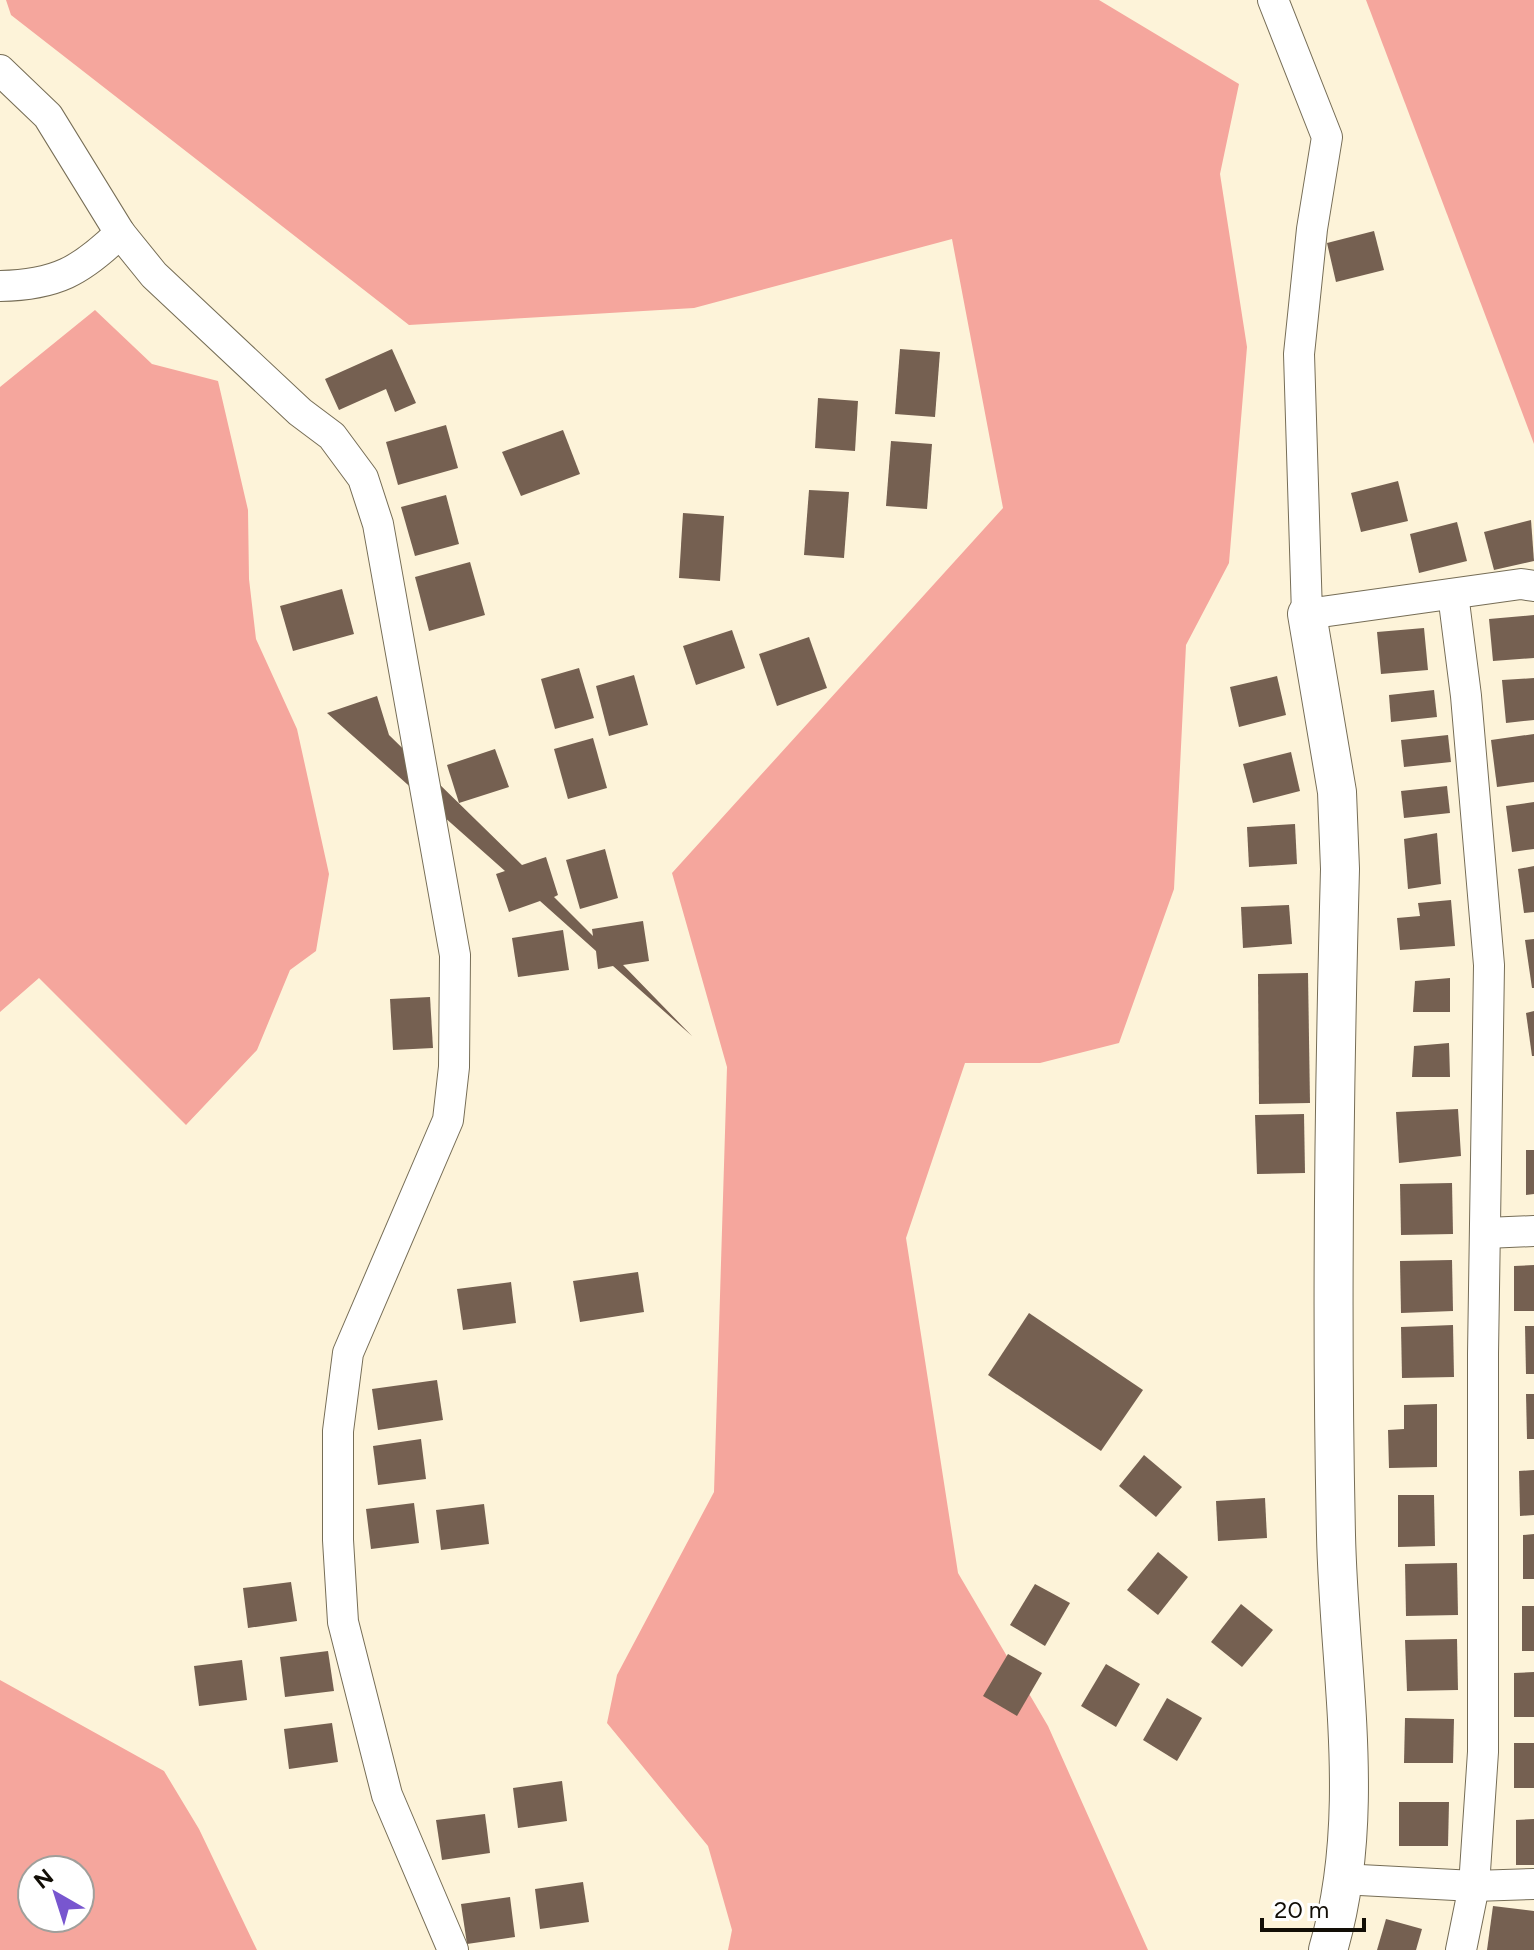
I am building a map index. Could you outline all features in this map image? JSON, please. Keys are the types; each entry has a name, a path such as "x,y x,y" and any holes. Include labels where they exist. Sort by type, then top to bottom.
{"street":[{"path":"1273,0 1327,137 1312,229 1299,354 1307,614 1337,792 1340,869 1334,1429 1337,1585 1350,1764 1347,1847 1328,1950"},
{"path":"0,70 48,116 120,233 154,275 300,412 332,436 363,478 378,524 455,955 454,1067 448,1120 348,1353 338,1431 338,1540 343,1622 387,1795 453,1950"},
{"path":"0,286 63,278 98,255 120,233"},
{"path":"1307,614 1521,584 1534,586"},
{"path":"1453,594 1466,696 1489,965 1483,1752 1474,1886 1461,1950"},
{"path":"1486,1233 1534,1231"},
{"path":"1341,1879 1474,1886 1534,1884"}],"shaded area":[{"path":"6,0 1099,0 1239,84 1220,174 1247,347 1229,563 1186,645 1174,889 1119,1043 1040,1063 965,1063 906,1238 958,1573 1048,1726 1148,1950 728,1950 732,1930 708,1846 607,1723 617,1675 714,1492 727,1067 672,873 1003,508 952,239 694,308 409,325 11,15"},
{"path":"1366,0 1534,0 1534,444"},
{"path":"95,310 152,364 218,381 248,510 249,579 256,639 297,729 329,874 316,951 290,970 257,1050 186,1125 39,978 0,1012 0,387"},
{"path":"0,1680 164,1771 199,1829 257,1950 0,1950"}],"building":[{"path":"1374,231 1384,270 1336,282 1327,243"},
{"path":"392,349 416,403 395,412 386,389 339,410 325,379"},
{"path":"900,349 940,352 935,417 895,414"},
{"path":"818,398 858,401 855,451 815,448"},
{"path":"446,425 458,468 398,485 386,442"},
{"path":"563,430 580,474 521,496 502,452"},
{"path":"891,441 932,444 927,509 886,506"},
{"path":"1398,481 1408,521 1361,532 1351,493"},
{"path":"809,490 849,492 844,558 804,555"},
{"path":"446,495 459,544 415,556 401,507"},
{"path":"683,513 724,516 720,581 679,578"},
{"path":"1531,520 1534,561 1494,570 1484,532"},
{"path":"1457,522 1467,561 1419,573 1410,534"},
{"path":"470,562 485,615 429,631 415,577"},
{"path":"342,589 354,634 293,651 280,606"},
{"path":"1534,615 1534,658 1493,661 1489,619"},
{"path":"1424,628 1428,670 1381,674 1377,632"},
{"path":"732,630 745,668 696,685 683,646"},
{"path":"809,637 827,688 777,706 759,654"},
{"path":"579,668 594,718 555,729 541,679"},
{"path":"634,675 648,725 609,736 596,686"},
{"path":"1277,676 1286,715 1239,727 1230,687"},
{"path":"1534,678 1534,720 1506,723 1502,680"},
{"path":"1434,690 1437,717 1391,722 1389,695"},
{"path":"377,696 389,735 522,865 546,857 558,895 554,897 593,936 592,929 643,921 649,961 623,965 692,1036 613,966 598,969 596,951 540,901 509,912 496,874 505,871 327,713"},
{"path":"1534,734 1534,782 1497,787 1491,740"},
{"path":"1448,735 1451,762 1404,767 1401,740"},
{"path":"593,738 607,788 568,799 554,749"},
{"path":"495,749 509,787 459,803 447,765"},
{"path":"1291,752 1300,791 1253,803 1243,764"},
{"path":"1447,786 1450,813 1404,818 1401,791"},
{"path":"1534,802 1534,849 1512,852 1506,806"},
{"path":"1295,824 1297,864 1249,867 1247,827"},
{"path":"1437,833 1441,884 1408,889 1404,839"},
{"path":"605,849 618,898 580,909 566,860"},
{"path":"1534,866 1534,912 1524,913 1518,869"},
{"path":"1451,900 1455,946 1400,950 1397,918 1420,916 1418,903"},
{"path":"1289,905 1292,944 1243,948 1241,907"},
{"path":"563,930 569,970 518,977 512,938"},
{"path":"1534,939 1534,988 1532,988 1525,940"},
{"path":"1308,973 1310,1103 1259,1104 1258,974"},
{"path":"1450,978 1450,1012 1413,1012 1415,981"},
{"path":"430,997 433,1048 393,1050 390,999"},
{"path":"1534,1011 1534,1056 1532,1056 1526,1013"},
{"path":"1449,1043 1450,1077 1412,1077 1414,1046"},
{"path":"1458,1109 1461,1156 1399,1163 1396,1112"},
{"path":"1304,1114 1305,1173 1257,1174 1255,1115"},
{"path":"1526,1150 1534,1150 1534,1194 1526,1195"},
{"path":"1452,1183 1453,1234 1401,1235 1400,1184"},
{"path":"1452,1260 1453,1311 1401,1313 1400,1261"},
{"path":"1534,1265 1534,1311 1514,1311 1514,1266"},
{"path":"638,1272 644,1312 580,1322 573,1281"},
{"path":"511,1282 516,1323 463,1330 457,1289"},
{"path":"1029,1313 1143,1390 1101,1451 988,1375"},
{"path":"1453,1325 1454,1377 1402,1378 1401,1327"},
{"path":"1525,1326 1534,1326 1534,1374 1526,1374"},
{"path":"437,1380 443,1420 378,1430 372,1389"},
{"path":"1526,1394 1534,1394 1534,1439 1527,1439"},
{"path":"1437,1404 1437,1467 1389,1468 1388,1430 1404,1429 1404,1405"},
{"path":"421,1439 426,1479 378,1485 373,1446"},
{"path":"1144,1455 1182,1487 1156,1517 1119,1486"},
{"path":"1534,1470 1534,1515 1520,1516 1519,1471"},
{"path":"1398,1495 1434,1495 1435,1546 1398,1547"},
{"path":"1265,1498 1267,1538 1218,1541 1216,1501"},
{"path":"414,1503 419,1543 371,1549 366,1509"},
{"path":"484,1504 489,1544 441,1550 436,1510"},
{"path":"1534,1534 1534,1579 1523,1579 1523,1535"},
{"path":"1158,1552 1188,1577 1158,1615 1127,1590"},
{"path":"1457,1563 1458,1615 1406,1616 1405,1564"},
{"path":"291,1582 297,1621 248,1628 243,1588"},
{"path":"1035,1584 1070,1603 1045,1646 1010,1625"},
{"path":"1241,1604 1273,1630 1242,1667 1211,1642"},
{"path":"1522,1606 1534,1606 1534,1651 1522,1651"},
{"path":"1457,1639 1458,1690 1407,1691 1405,1640"},
{"path":"328,1651 334,1691 285,1697 280,1657"},
{"path":"1008,1654 1042,1673 1017,1716 983,1696"},
{"path":"242,1660 247,1700 199,1706 194,1666"},
{"path":"1106,1664 1140,1684 1116,1727 1081,1706"},
{"path":"1534,1672 1534,1717 1514,1717 1514,1673"},
{"path":"1167,1698 1202,1718 1177,1761 1143,1740"},
{"path":"1405,1718 1454,1719 1453,1763 1404,1763"},
{"path":"332,1723 338,1762 289,1769 284,1729"},
{"path":"1514,1743 1534,1743 1534,1788 1514,1788"},
{"path":"562,1781 567,1821 518,1828 513,1788"},
{"path":"1399,1802 1449,1802 1448,1846 1399,1846"},
{"path":"485,1814 490,1853 442,1860 436,1820"},
{"path":"1534,1819 1534,1865 1516,1865 1516,1820"},
{"path":"583,1882 589,1922 540,1929 535,1889"},
{"path":"510,1897 515,1937 467,1944 461,1904"},
{"path":"1493,1906 1534,1911 1534,1950 1487,1950"},
{"path":"1386,1919 1422,1929 1416,1950 1377,1950"}]}
